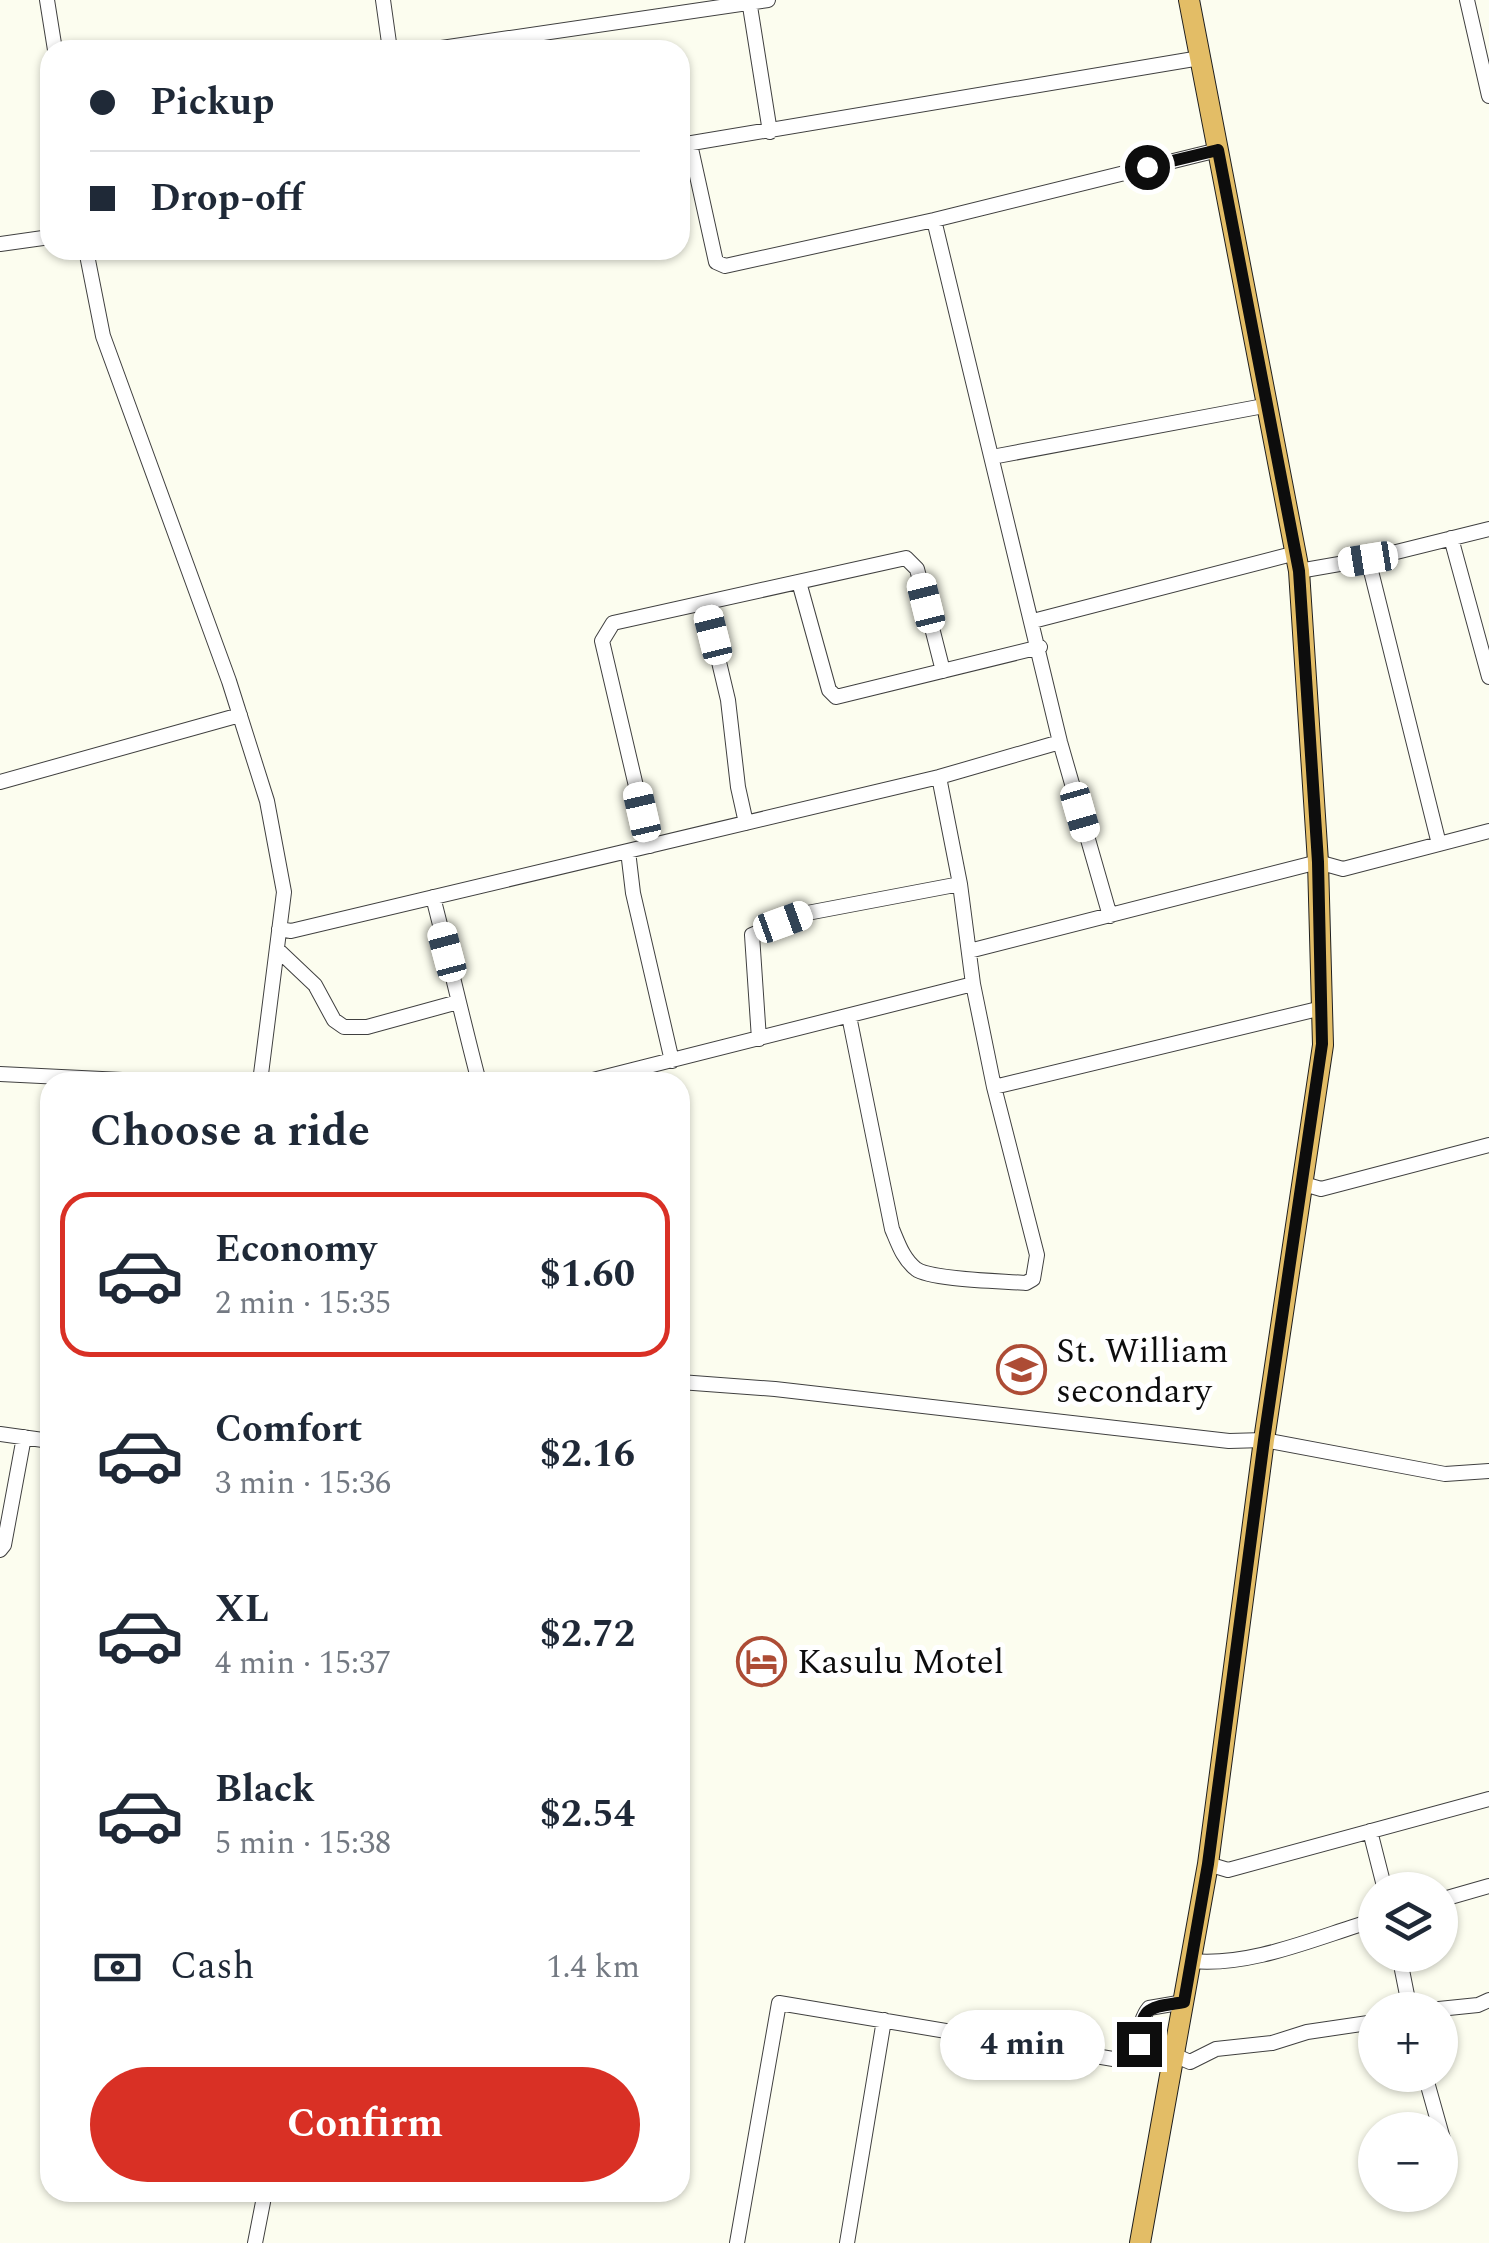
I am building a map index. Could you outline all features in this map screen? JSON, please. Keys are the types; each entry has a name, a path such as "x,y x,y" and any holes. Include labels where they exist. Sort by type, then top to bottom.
{"highway":[{"path":"1140,2243 1208,1864 1322,1044 1318,862 1298,562 1189,0"}],"street":[{"path":"47,0 53,40"},
{"path":"384,0 389,40"},
{"path":"494,40 768,0"},
{"path":"1467,0 1489,96"},
{"path":"749,1 770,132"},
{"path":"690,144 1200,58"},
{"path":"690,164 716,262 725,266 934,220 1218,150"},
{"path":"934,220 1060,742 1110,916"},
{"path":"0,244 40,238"},
{"path":"88,260 103,336 240,714 267,801 284,892 261,1072"},
{"path":"992,457 1268,405"},
{"path":"1033,621 1298,562 1368,559 1489,528"},
{"path":"1451,538 1484,643 1489,677"},
{"path":"650,846 602,642 613,624 906,558 917,569 943,670"},
{"path":"1368,559 1439,844"},
{"path":"799,582 829,690 836,697 1040,647"},
{"path":"705,603 728,700 746,823"},
{"path":"0,782 240,714"},
{"path":"280,929 291,931 940,777 1060,742"},
{"path":"849,1016 892,1228 904,1256 918,1271 1026,1283 1033,1279 1038,1255 994,1087 973,984 940,777"},
{"path":"969,950 1318,862 1343,868 1489,831"},
{"path":"628,851 633,892 672,1061"},
{"path":"759,1039 752,935 802,914 960,884"},
{"path":"433,898 477,1072"},
{"path":"277,949 315,985 334,1020 344,1027 368,1027 458,1002"},
{"path":"626,1072 973,984"},
{"path":"994,1087 1322,1008"},
{"path":"0,1074 40,1076"},
{"path":"1304,1184 1321,1189 1489,1145"},
{"path":"690,1383 775,1388 1230,1441 1264,1440 1444,1474 1489,1471"},
{"path":"0,1434 40,1439"},
{"path":"0,1550 24,1438"},
{"path":"1208,1864 1228,1870 1489,1799"},
{"path":"1370,1832 1380,1872"},
{"path":"1458,1895 1489,1886"},
{"path":"1191,1961 1212,1963 1258,1955 1358,1925"},
{"path":"1458,2007 1489,2000"},
{"path":"736,2243 779,2003 1131,2062 1137,2052 1141,2018 1149,2008 1184,2002"},
{"path":"847,2243 884,2020"},
{"path":"1174,2054 1190,2062 1216,2049 1272,2043 1308,2032 1358,2025"},
{"path":"255,2243 263,2202"}],"place":[{"name":"St. William secondary","path":"1021,1370"},
{"name":"Kasulu Motel","path":"762,1661"}],"route":[{"path":"1139,2044 1141,2018 1149,2008 1184,2002 1208,1864 1322,1044 1318,862 1299,571 1262,369 1218,150 1147,167"}]}
